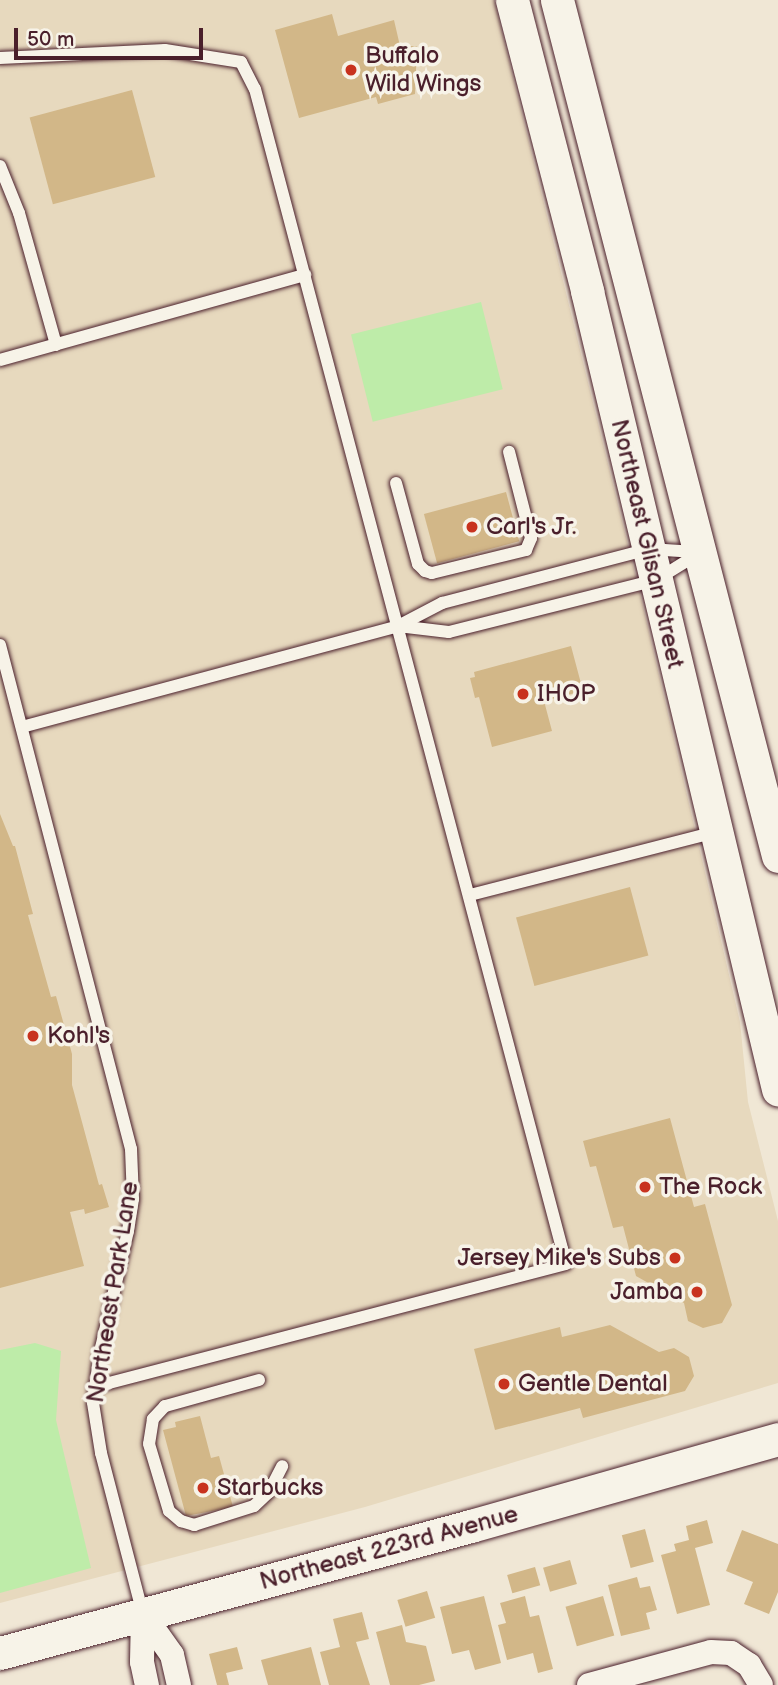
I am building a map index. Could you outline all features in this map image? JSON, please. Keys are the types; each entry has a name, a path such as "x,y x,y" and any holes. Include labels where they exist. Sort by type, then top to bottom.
{"main road":[{"name":"Northeast Glisan Street","path":"512,0 587,291 778,1089"},
{"name":"Northeast Glisan Street","path":"557,0 778,856"},
{"name":"Northeast 223rd Avenue","path":"0,1653 778,1439"}],"street":[{"name":"Northeast Park Lane","path":"144,1614 142,1662 148,1685"},
{"name":"Northeast Park Lane","path":"144,1614 172,1656 179,1685"},
{"path":"589,1685 711,1652 731,1653 749,1665 761,1685"}],"lane":[{"path":"0,58 166,50 241,62 255,89 566,1264 94,1387"},
{"path":"0,166 19,213 57,345"},
{"path":"0,360 304,275"},
{"path":"396,483 418,564 425,571 432,573 526,550 531,538 509,452"},
{"path":"22,727 398,626 442,603 649,549 699,552"},
{"path":"398,626 449,632 656,580 699,552"},
{"name":"Northeast Park Lane","path":"0,645 131,1149 132,1199 128,1231 94,1387 96,1432 144,1614"},
{"path":"470,895 716,832"},
{"path":"259,1380 165,1406 153,1419 149,1444 169,1511 181,1521 194,1525 254,1506 269,1492 282,1466"}],"shaded area":[{"path":"0,0 494,0 641,598 740,1022 748,1102 778,1221 778,1383 365,1507 0,1603"}],"green space":[{"path":"481,302 503,389 373,422 351,334"},
{"path":"35,1343 61,1351 56,1420 91,1568 0,1593 0,1350"}],"building":[{"name":"Buffalo Wild Wings","path":"332,14 338,36 394,20 400,46 417,46 415,94 378,104 376,97 299,118 275,30"},
{"path":"132,90 155,177 53,204 30,117"},
{"name":"Carl's Jr.","path":"506,492 519,541 437,563 424,514"},
{"name":"IHOP","path":"571,646 583,691 544,701 552,731 492,747 479,697 475,698 470,678 475,677 474,672"},
{"name":"Kohl's","path":"0,814 15,846 33,914 28,915 51,997 56,996 72,1054 72,1085 99,1185 102,1184 109,1207 85,1214 84,1209 70,1212 84,1266 0,1288"},
{"path":"630,887 648,956 534,986 516,918"},
{"path":"670,1118 694,1207 705,1204 732,1305 722,1323 703,1328 688,1321 684,1303 636,1276 623,1226 613,1228 596,1166 590,1167 583,1141"},
{"path":"610,1325 659,1352 674,1348 689,1357 694,1376 685,1391 583,1418 580,1408 495,1430 474,1349 560,1327 562,1337"},
{"path":"200,1416 211,1458 219,1456 233,1507 186,1516 163,1430 176,1427 175,1422"},
{"path":"707,1520 713,1543 695,1548 710,1605 677,1614 661,1555 676,1551 674,1544 689,1540 686,1526"},
{"path":"645,1529 654,1562 631,1568 622,1535"},
{"path":"742,1530 778,1544 778,1592 769,1614 744,1604 753,1582 726,1571"},
{"path":"570,1560 577,1584 550,1592 543,1568"},
{"path":"535,1567 540,1585 512,1593 507,1575"},
{"path":"637,1577 640,1588 650,1586 657,1610 646,1613 650,1629 621,1636 608,1585"},
{"path":"427,1591 435,1618 406,1627 397,1600"},
{"path":"484,1596 501,1663 475,1670 469,1650 452,1654 440,1607"},
{"path":"525,1596 530,1617 539,1615 553,1669 538,1673 533,1653 507,1660 498,1625 506,1623 500,1603"},
{"path":"603,1596 614,1635 577,1646 566,1607"},
{"path":"362,1612 369,1639 356,1642 370,1685 329,1685 320,1652 340,1647 333,1619"},
{"path":"402,1625 406,1642 426,1646 435,1681 419,1685 390,1685 376,1632"},
{"path":"237,1647 243,1669 226,1673 229,1685 217,1685 209,1654"},
{"path":"311,1647 321,1685 268,1685 261,1660"}],"place":[{"name":"Buffalo Wild Wings","path":"351,70"},
{"name":"Carl's Jr.","path":"472,527"},
{"name":"IHOP","path":"523,694"},
{"name":"Kohl's","path":"33,1036"},
{"name":"The Rock","path":"645,1187"},
{"name":"Jersey Mike's Subs","path":"675,1258"},
{"name":"Jamba","path":"697,1292"},
{"name":"Gentle Dental","path":"504,1384"},
{"name":"Starbucks","path":"203,1488"}]}
